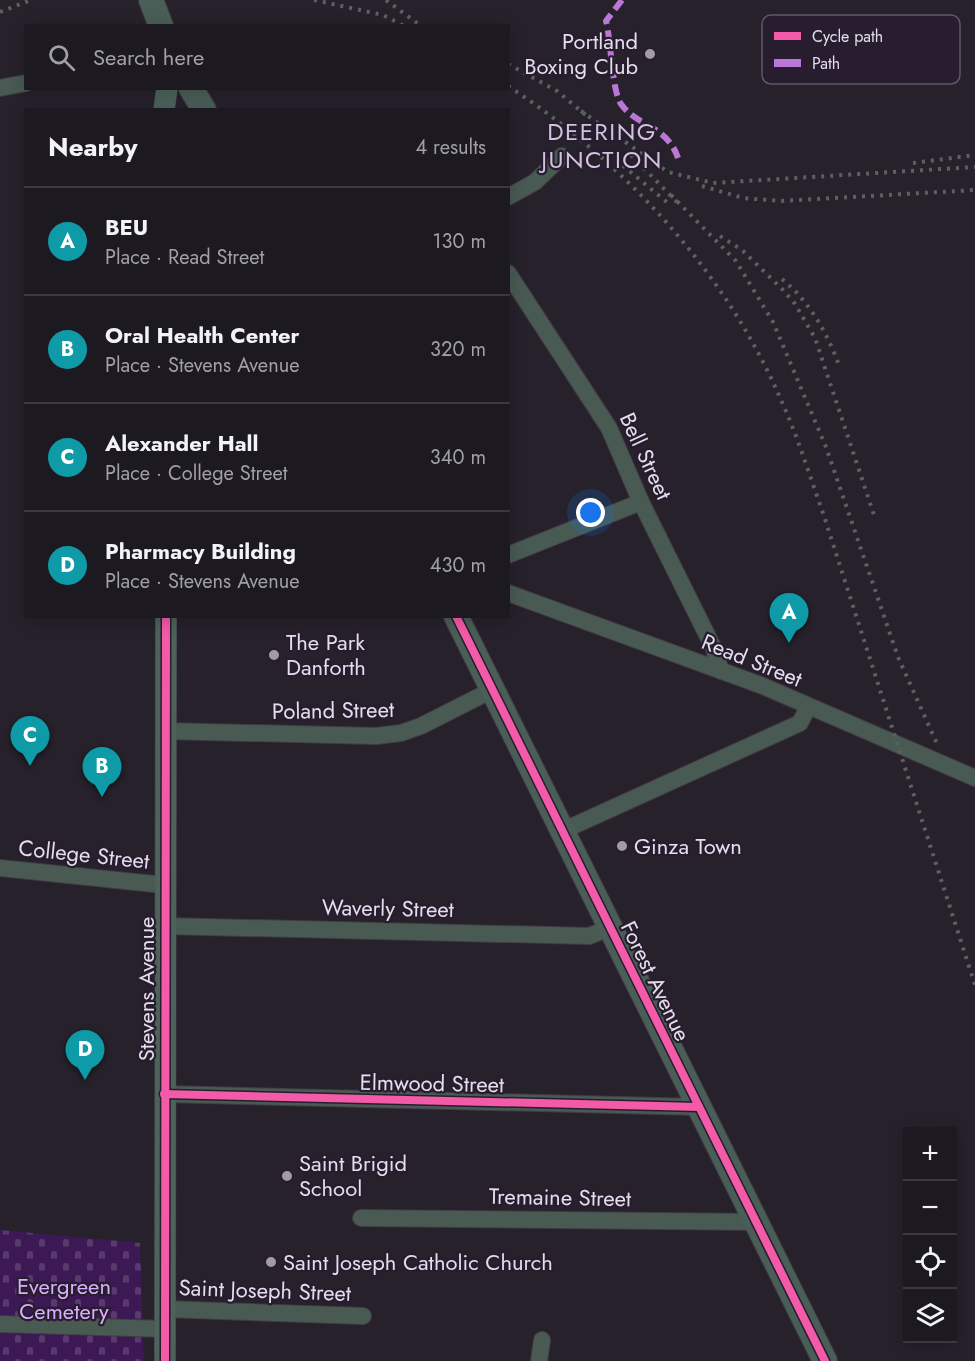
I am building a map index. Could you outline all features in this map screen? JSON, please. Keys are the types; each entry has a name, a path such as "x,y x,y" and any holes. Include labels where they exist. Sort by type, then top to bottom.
{"highway":[{"path":"151,0 160,24"},
{"path":"192,90 203,108"},
{"name":"Forest Avenue","path":"457,618 609,928 759,1222 825,1361"}],"main road":[{"path":"164,108 167,90"},
{"name":"Stevens Avenue","path":"165,1361 166,618"}],"street":[{"path":"0,88 24,83"},
{"path":"510,196 535,182 562,156"},
{"name":"Bell Street","path":"510,276 595,402 609,428 641,502 714,649 721,670"},
{"path":"510,554 641,502"},
{"name":"Read Street","path":"510,594 721,670 975,778"},
{"name":"Poland Street","path":"165,731 376,736 401,733 492,690"},
{"path":"562,831 800,723 808,707"},
{"name":"College Street","path":"0,868 164,885"},
{"name":"Waverly Street","path":"164,926 590,936 609,928"},
{"name":"Elmwood Street","path":"164,1094 699,1107"},
{"name":"Tremaine Street","path":"361,1218 759,1222"},
{"name":"Saint Joseph Street","path":"0,1324 363,1316"},
{"path":"539,1361 542,1340"}],"green space":[{"name":"Evergreen Cemetery","path":"0,1230 140,1243 144,1361 0,1361"}],"railway":[{"path":"0,12 31,0"},
{"path":"314,0 383,15 400,24"},
{"path":"386,0 418,24"},
{"path":"510,65 557,91 588,117"},
{"path":"510,87 592,149 631,185 701,264 758,353 793,428 824,516 975,985"},
{"path":"581,111 668,172 713,183 975,167"},
{"path":"609,154 669,204"},
{"path":"631,155 677,202"},
{"path":"913,163 975,155"},
{"path":"702,186 743,198 781,201 975,190"},
{"path":"671,195 736,261 773,322 826,447 898,657 938,746"},
{"path":"720,236 742,250 783,290 795,304 815,338 874,515"},
{"path":"782,279 817,319 840,368"}],"marked path":[{"path":"622,0 606,21 618,98 635,118 667,139 678,158"}],"cycle path":[{"path":"165,1361 166,618"},
{"path":"457,618 825,1361"},
{"path":"164,1094 699,1107"}],"place":[{"name":"Portland Boxing Club","path":"650,54"},
{"name":"BEU","path":"789,643"},
{"name":"The Park Danforth","path":"274,655"},
{"name":"Alexander Hall","path":"30,766"},
{"name":"Oral Health Center","path":"102,797"},
{"name":"Ginza Town","path":"622,846"},
{"name":"Pharmacy Building","path":"85,1080"},
{"name":"Saint Brigid School","path":"287,1176"},
{"name":"Saint Joseph Catholic Church","path":"271,1262"}],"district":[{"name":"DEERING JUNCTION","path":"602,146"}]}
